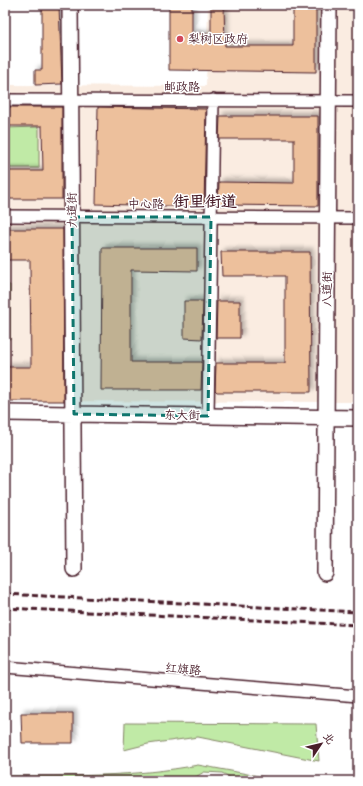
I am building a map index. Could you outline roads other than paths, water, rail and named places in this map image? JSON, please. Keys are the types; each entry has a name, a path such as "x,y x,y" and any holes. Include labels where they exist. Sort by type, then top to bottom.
{"street":[{"name":"九道街","path":"70,5 74,569"},
{"name":"八道街","path":"325,573 329,5"},
{"name":"邮政路","path":"5,100 358,101"},
{"path":"208,416 212,100"},
{"name":"中心路","path":"5,216 358,218"},
{"name":"东大街","path":"5,413 358,418"},
{"name":"红旗路","path":"5,667 358,696"}],"railway":[{"path":"5,594 358,612"},
{"path":"5,608 358,625"}],"place":[{"name":"梨树区政府","path":"180,39"}],"district":[{"name":"街里街道","path":"205,201"}]}
